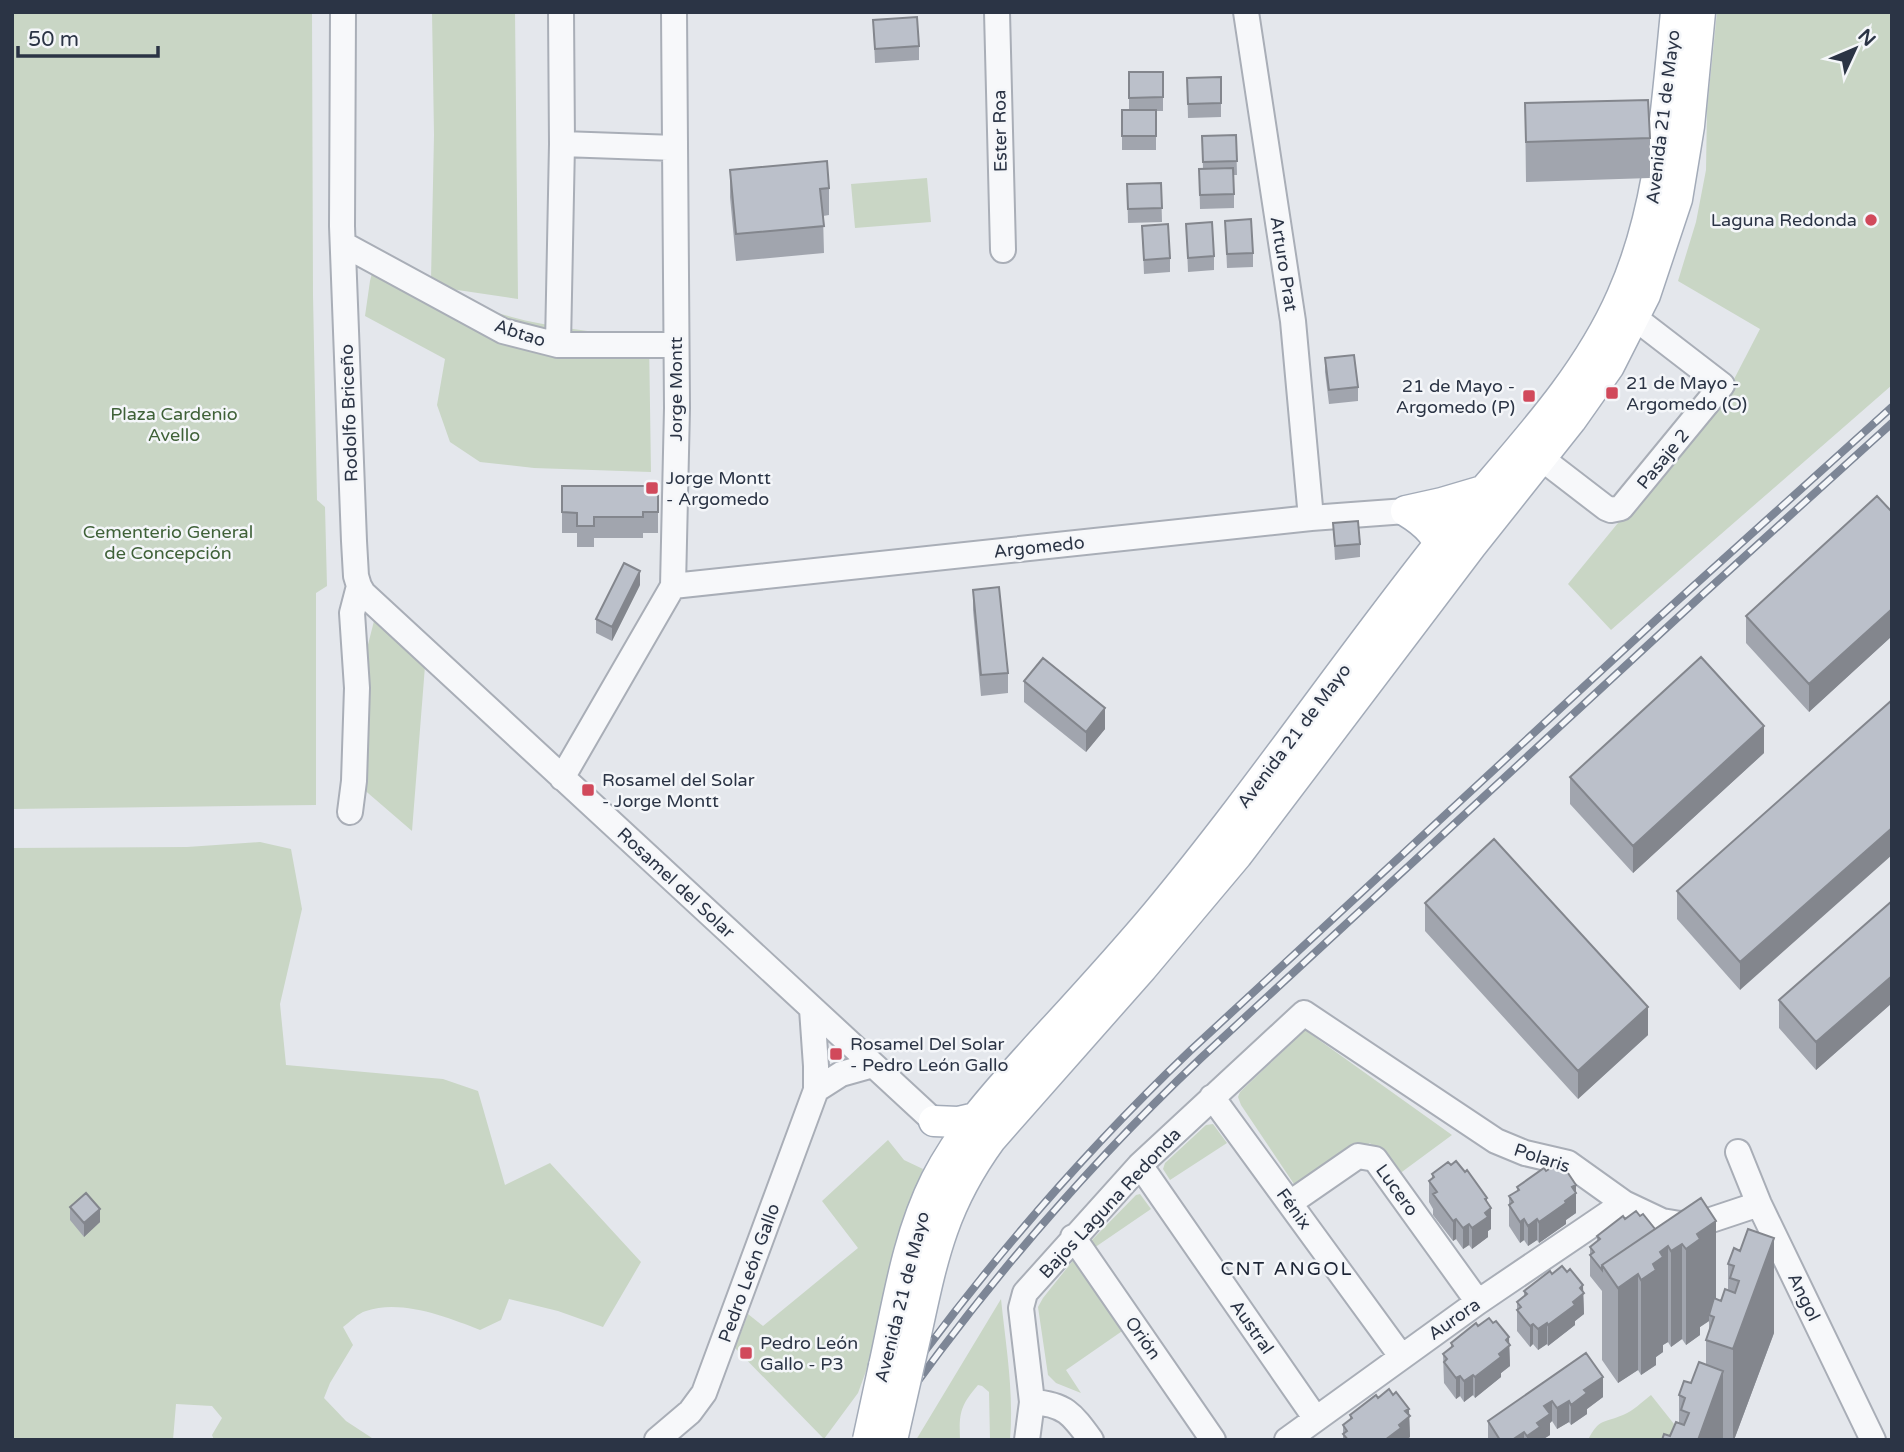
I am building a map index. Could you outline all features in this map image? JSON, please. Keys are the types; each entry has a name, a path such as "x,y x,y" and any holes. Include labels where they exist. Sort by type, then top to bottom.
{"main road":[{"name":"Avenida 21 de Mayo","path":"867,1440 918,1222 948,1159 975,1118 1121,955 1191,871 1440,544 1550,411 1607,327 1631,275 1657,189 1676,12"},
{"name":"Avenida 21 de Mayo","path":"892,1440 932,1259 942,1226 957,1192 977,1159 991,1139 1142,968 1237,855 1442,584 1591,393 1635,318 1655,271 1677,199 1687,138 1700,12"},
{"path":"1406,511 1486,490"},
{"path":"1406,511 1427,526 1440,544 1444,561 1442,584"},
{"path":"934,1121 958,1122 975,1118"},
{"path":"934,1121 944,1138 948,1159"}],"street":[{"name":"Rodolfo Briceño","path":"343,12 343,244 354,541 359,586 352,613 357,688 354,781 350,813"},
{"path":"558,345 562,144 561,12"},
{"name":"Jorge Montt","path":"562,778 673,586 676,345 674,12"},
{"name":"Ester Roa","path":"997,12 1003,250"},
{"name":"Arturo Prat","path":"1246,12 1293,321 1311,518"},
{"path":"562,144 675,148"},
{"name":"Abtao","path":"343,244 503,331 558,345 676,345"},
{"name":"Pasaje 2","path":"1541,458 1606,508 1621,508 1722,385 1635,318"},
{"name":"Argomedo","path":"673,586 1311,518 1406,511"},
{"name":"Rosamel del Solar","path":"359,586 363,593 934,1121"},
{"name":"Pedro León Gallo","path":"657,1440 690,1412 704,1393 816,1090 817,1066 812,1009"},
{"name":"Bajos Laguna Redonda","path":"1027,1440 1032,1402 1021,1308 1025,1293 1140,1165 1304,1013"},
{"name":"Polaris","path":"1304,1013 1496,1141 1525,1153 1568,1163 1624,1203 1662,1221 1680,1224 1705,1223 1759,1204"},
{"path":"816,1090 841,1074 873,1065"},
{"name":"Fénix","path":"1212,1097 1401,1356"},
{"name":"Angol","path":"1738,1152 1759,1204 1874,1440"},
{"name":"Lucero","path":"1290,1203 1359,1156 1375,1159 1478,1301"},
{"name":"Austral","path":"1140,1165 1316,1419"},
{"name":"Aurora","path":"1287,1440 1478,1301 1624,1203"},
{"name":"Orión","path":"1073,1237 1213,1440"},
{"path":"1032,1402 1051,1403 1062,1407 1079,1422 1091,1440"}],"green space":[{"name":"Cementerio General de Concepción","path":"12,12 312,12 317,500 325,507 327,586 316,593 316,805 12,809"},
{"path":"432,12 515,12 518,299 444,288 491,311 516,318 649,339 651,472 534,468 480,462 450,442 437,405 445,359 365,316 378,250 431,280 434,135"},
{"path":"1717,12 1892,12 1892,385 1611,630 1568,584 1731,385 1760,329 1678,281 1696,222 1706,170 1707,109"},
{"path":"927,178 931,222 855,228 851,184"},
{"path":"374,621 425,666 412,831 354,781 357,688"},
{"path":"260,842 291,849 302,909 280,1004 286,1065 443,1079 478,1091 505,1185 550,1163 641,1262 603,1327 558,1311 509,1299 501,1320 480,1330 439,1315 409,1308 380,1308 357,1316 343,1327 353,1345 324,1398 346,1421 375,1440 214,1440 212,1435 222,1418 212,1406 176,1404 173,1440 12,1440 12,848 187,847"},
{"path":"1305,1030 1452,1135 1395,1177 1370,1143 1302,1188 1296,1187 1238,1097 1240,1092"},
{"path":"1213,1124 1227,1143 1170,1180 1163,1169 1165,1163 1206,1125"},
{"path":"888,1140 904,1160 923,1169 904,1216 869,1363 858,1393 824,1439 735,1348 748,1314 763,1326 858,1248 822,1201"},
{"path":"1140,1194 1151,1209 1091,1250 1092,1240"},
{"path":"1075,1258 1128,1327 1066,1370 1081,1393 1056,1383 1048,1375 1038,1307"},
{"path":"1001,1299 1010,1387 1010,1440 990,1440 989,1392 978,1385 962,1410 960,1440 916,1440"},
{"path":"1651,1395 1674,1424 1669,1440 1588,1440 1599,1425 1634,1409"}],"building":[{"path":"917,17 919,46 875,49 873,20"},
{"path":"1129,72 1163,72 1163,97 1129,98"},
{"path":"1221,77 1221,103 1188,104 1187,78"},
{"path":"1648,100 1650,138 1526,142 1525,103"},
{"path":"1122,110 1156,110 1156,136 1122,136"},
{"path":"1236,135 1237,161 1203,162 1202,136"},
{"path":"827,161 829,188 820,189 824,226 736,234 730,170"},
{"path":"1233,168 1234,194 1200,195 1199,169"},
{"path":"1161,183 1162,208 1128,209 1127,184"},
{"path":"1251,219 1253,253 1227,254 1225,221"},
{"path":"1212,222 1214,256 1188,258 1186,224"},
{"path":"1168,224 1170,258 1144,260 1142,226"},
{"path":"1354,355 1358,387 1329,390 1325,358"},
{"path":"562,486 658,486 658,512 643,512 643,517 594,517 594,526 577,526 577,513 562,512"},
{"path":"1877,496 1892,512 1892,609 1809,684 1746,616"},
{"path":"1358,521 1360,544 1335,546 1333,523"},
{"path":"624,563 640,571 612,627 596,619"},
{"path":"999,587 1008,673 981,675 973,590"},
{"path":"1701,657 1764,726 1633,846 1570,777"},
{"path":"1043,658 1105,708 1086,732 1024,681"},
{"path":"1892,700 1892,828 1740,962 1677,891"},
{"path":"1494,839 1648,1007 1578,1071 1425,903"},
{"path":"1892,901 1892,976 1816,1042 1779,1000"},
{"path":"1456,1161 1465,1172 1467,1170 1491,1208 1485,1213 1488,1217 1472,1228 1469,1224 1463,1228 1456,1219 1453,1221 1433,1194 1437,1192 1429,1181 1434,1177 1432,1174 1448,1162 1451,1165"},
{"path":"1557,1164 1561,1170 1564,1167 1576,1185 1572,1187 1576,1193 1539,1222 1537,1219 1528,1226 1524,1219 1520,1222 1509,1205 1513,1202 1509,1196 1544,1168 1546,1171"},
{"path":"86,1193 100,1209 84,1223 70,1207"},
{"path":"1701,1198 1716,1221 1697,1234 1700,1239 1686,1249 1682,1244 1671,1251 1668,1246 1660,1252 1663,1257 1653,1264 1656,1270 1641,1280 1638,1274 1618,1288 1602,1265"},
{"path":"1636,1211 1640,1216 1643,1214 1655,1229 1602,1265 1602,1270 1590,1255 1594,1252 1590,1247 1600,1239 1597,1236 1623,1216 1625,1219"},
{"path":"1748,1229 1774,1238 1733,1349 1706,1340 1714,1317 1709,1315 1714,1298 1721,1301 1725,1289 1735,1293 1739,1281 1730,1278 1734,1266 1728,1264 1734,1248 1740,1251"},
{"path":"1562,1266 1567,1272 1570,1269 1583,1285 1580,1288 1584,1293 1573,1302 1575,1305 1548,1325 1547,1323 1538,1329 1533,1324 1530,1326 1517,1310 1521,1307 1517,1302 1527,1294 1524,1291 1550,1271 1552,1274"},
{"path":"1489,1318 1493,1323 1496,1321 1509,1337 1506,1340 1510,1345 1499,1354 1501,1357 1475,1377 1473,1375 1464,1381 1460,1376 1456,1378 1444,1362 1447,1359 1443,1354 1453,1346 1451,1343 1476,1323 1478,1326"},
{"path":"1586,1353 1603,1377 1584,1390 1587,1393 1571,1405 1569,1401 1557,1408 1552,1401 1544,1406 1550,1414 1537,1423 1540,1427 1527,1436 1524,1432 1512,1440 1500,1440 1488,1421"},
{"path":"1699,1362 1723,1371 1698,1440 1662,1440 1664,1434 1670,1436 1676,1422 1684,1425 1689,1413 1681,1410 1685,1398 1679,1395 1684,1381 1691,1383"},
{"path":"1389,1389 1393,1395 1396,1392 1409,1409 1405,1411 1410,1416 1399,1425 1401,1428 1385,1440 1348,1440 1343,1434 1347,1431 1343,1425 1352,1418 1350,1415 1376,1395 1378,1398"}],"railway":[{"path":"861,1440 936,1336 1016,1236 1145,1095 1657,619 1892,407"},
{"path":"876,1440 950,1338 1029,1240 1156,1102 1701,596 1892,423"}],"place":[{"name":"Laguna Redonda","path":"1871,220"},
{"name":"21 de Mayo - Argomedo (O)","path":"1612,393"},
{"name":"21 de Mayo - Argomedo (P)","path":"1529,396"},
{"name":"Jorge Montt - Argomedo","path":"652,488"},
{"name":"Rosamel del Solar - Jorge Montt","path":"588,790"},
{"name":"Rosamel Del Solar - Pedro León Gallo","path":"836,1054"},
{"name":"Pedro León Gallo - P3","path":"746,1353"}],"district":[{"name":"CNT ANGOL","path":"1287,1269"}],"park label":[{"name":"Plaza Cardenio Avello","path":"174,424"}]}
